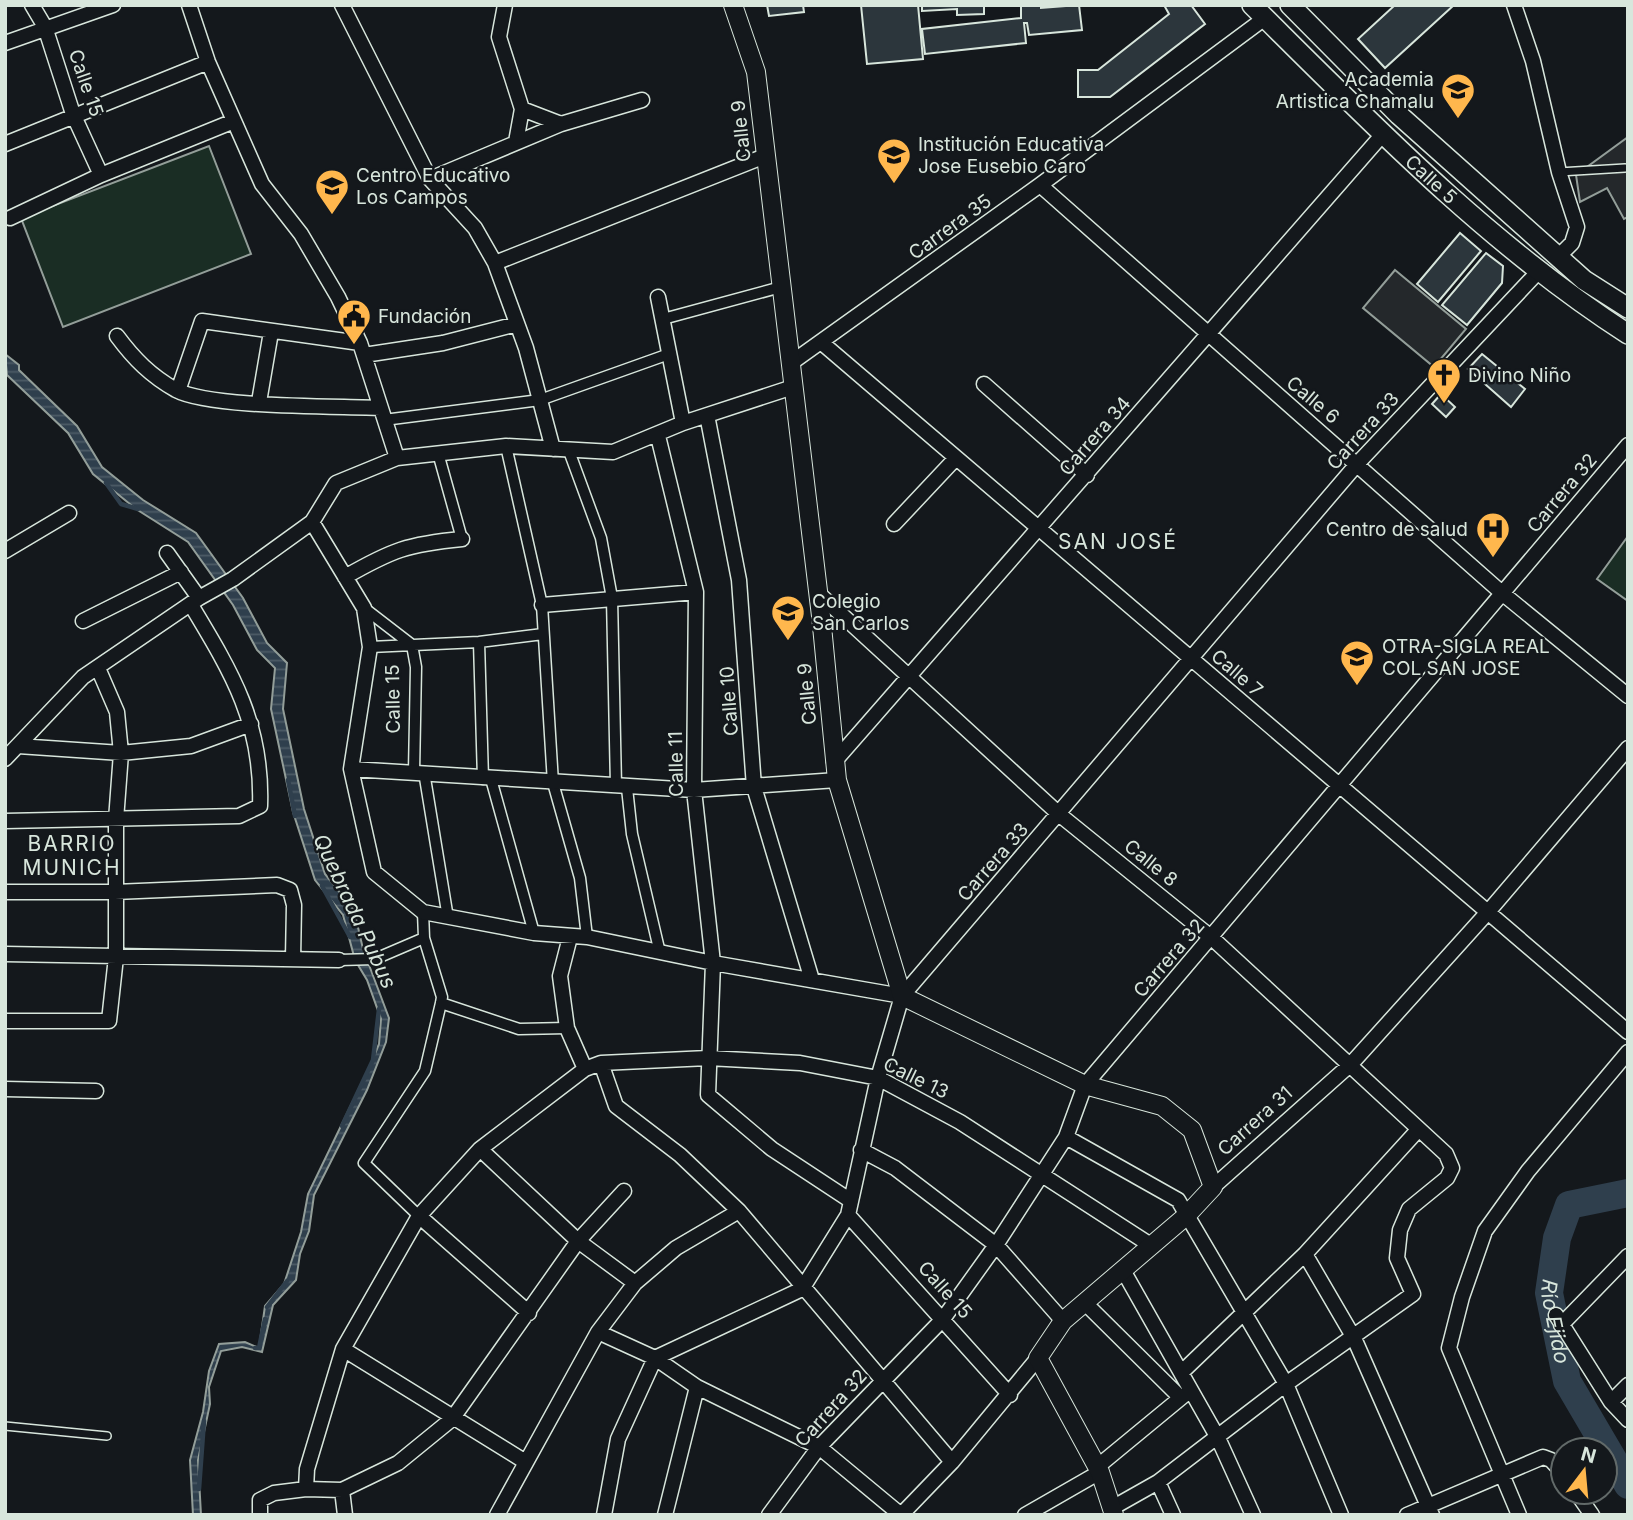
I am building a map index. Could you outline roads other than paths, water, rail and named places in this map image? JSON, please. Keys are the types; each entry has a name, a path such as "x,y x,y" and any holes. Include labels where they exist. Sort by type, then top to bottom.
{"main road":[{"name":"Calle 5","path":"1290,5 1399,115 1574,271 1628,308"},
{"name":"Calle 5","path":"1258,12 1383,134 1538,272 1628,334"}],"street":[{"name":"Calle 15","path":"32,5 45,27 73,114 101,175"},
{"path":"5,43 113,5"},
{"path":"189,5 208,62 262,184 301,234 338,297 362,349 397,458"},
{"path":"342,5 430,180 475,228 495,263 517,324 553,449"},
{"path":"505,5 499,37 523,109 516,142"},
{"name":"Calle 9","path":"733,5 756,72 819,594 836,771 902,996"},
{"path":"1514,5 1533,61 1559,172 1577,227 1574,271"},
{"name":"Carrera 35","path":"791,363 1040,186 1258,12"},
{"path":"5,144 73,114 208,62"},
{"path":"430,180 561,124 642,100"},
{"path":"523,109 561,124"},
{"path":"10,218 101,175 234,121"},
{"name":"Carrera 34","path":"836,771 909,676 1383,134"},
{"path":"495,263 765,156"},
{"name":"Calle 6","path":"1040,186 1207,336 1358,463 1502,593 1628,696"},
{"path":"1558,257 1576,236"},
{"name":"Carrera 33","path":"802,1289 849,1208 878,1078 902,996 1060,815 1358,463 1538,272"},
{"path":"663,319 781,287"},
{"path":"658,297 683,424"},
{"path":"178,391 202,321 362,349 443,343 517,324"},
{"path":"259,402 271,332"},
{"path":"117,336 139,366 178,391 207,399 382,414 540,400 669,354"},
{"name":"Calle 7","path":"822,343 1628,1032"},
{"path":"984,384 1087,475"},
{"path":"5,759 83,677 233,579 312,522 336,483 397,458 438,453 506,446 613,452 707,415 793,387"},
{"name":"Calle 10","path":"707,415 739,579 754,787 811,980"},
{"name":"Calle 11","path":"658,436 696,592 694,790 713,963 708,1095"},
{"name":"Carrera 32","path":"769,1515 819,1447 943,1319 1066,1137 1085,1085 1628,445"},
{"path":"506,446 542,605 553,783 580,878 587,937"},
{"path":"569,451 601,538 612,598 622,787 660,953"},
{"path":"345,577 391,551 423,542 462,539 438,453"},
{"path":"894,524 956,458"},
{"path":"5,551 69,513"},
{"path":"312,522 364,608 370,647 351,769 374,872 423,912 534,933 587,937 713,963 902,996 1085,1085 1162,1106 1192,1130 1213,1187"},
{"path":"5,821 239,816 260,806 261,778 251,724 234,675 181,572 167,553"},
{"path":"83,621 181,572"},
{"path":"542,605 696,592"},
{"name":"Calle 8","path":"819,594 1060,815 1212,938 1446,1154 1452,1168 1447,1178 1409,1209 1400,1230 1397,1258 1413,1294 1354,1338"},
{"name":"Calle 15","path":"364,608 412,645 416,667 419,772 448,918"},
{"path":"370,647 479,642 543,634"},
{"path":"479,642 487,779 534,933"},
{"path":"5,1021 109,1021 117,957 116,820 121,753 117,712 98,667"},
{"path":"18,746 121,753 191,746 251,724"},
{"name":"Carrera 31","path":"901,1515 952,1462 1010,1395 1063,1321 1124,1272 1186,1216 1213,1187 1351,1064 1488,912 1628,748"},
{"path":"351,769 694,790 754,787 836,771"},
{"path":"5,892 115,892 277,885 290,890 294,905 293,959"},
{"path":"423,912 424,938 442,997 441,1003 425,1071 364,1163 419,1216 529,1313"},
{"path":"570,937 560,976 567,1028 585,1069"},
{"path":"5,954 339,960 375,958 424,938"},
{"path":"441,1003 519,1029 567,1028"},
{"path":"1519,1515 1449,1348 1462,1297 1485,1231 1528,1171 1628,1052"},
{"name":"Calle 13","path":"306,1489 307,1469 344,1349 419,1216 480,1149 585,1069 601,1063 708,1058 800,1063 878,1078 960,1122 1152,1246"},
{"path":"601,1063 616,1106 680,1155 739,1211 802,1289 952,1462"},
{"path":"5,1089 96,1091"},
{"name":"Calle 15","path":"708,1095 772,1149 849,1208 1010,1395"},
{"path":"1183,1371 1305,1254 1418,1130"},
{"path":"1066,1137 1178,1200 1286,1384 1341,1515"},
{"path":"480,1149 578,1241 635,1283"},
{"path":"860,1150 895,1168 996,1244 1063,1321"},
{"path":"260,1507 274,1493 306,1489 342,1490 398,1463 452,1419 578,1241 624,1191"},
{"path":"497,1515 524,1461 598,1332 635,1283 676,1248 739,1211"},
{"path":"1305,1254 1354,1338 1430,1511"},
{"path":"1628,1256 1559,1320 1611,1402 1628,1420"},
{"path":"1124,1272 1183,1371 1186,1394"},
{"path":"604,1515 618,1439 655,1358 802,1289"},
{"path":"1085,1303 1186,1394 1218,1438 1253,1515"},
{"path":"598,1332 655,1358 697,1387 819,1447 901,1515"},
{"path":"1038,1358 1098,1469 1113,1511 1158,1482 1286,1384 1354,1338"},
{"path":"344,1349 452,1419 524,1461"},
{"path":"1611,1402 1628,1385"},
{"path":"664,1515 697,1387"},
{"path":"1025,1515 1098,1469 1186,1394"},
{"path":"1407,1515 1430,1511 1500,1474 1543,1457 1549,1459"},
{"path":"1158,1482 1173,1515"},
{"path":"342,1490 345,1515"}],"lane":[{"path":"1559,172 1625,168"},
{"path":"5,1426 107,1436"}],"water":[{"path":"5,354 19,365 19,370 77,426 102,467 143,500 196,533 243,598 267,643 287,663 283,709 304,809 325,874 354,910 363,949 389,1018 386,1042 367,1090 314,1195 309,1231 300,1254 296,1280 273,1305 262,1352 242,1347 221,1351 209,1387 210,1404 198,1460 201,1515 193,1515 190,1460 203,1412 209,1371 219,1344 245,1342 259,1348 265,1306 284,1284 301,1232 308,1194 370,1066 379,1044 381,1019 367,980 355,960 343,915 315,880 293,812 271,709 275,668 257,650 233,605 188,542 136,509 93,474 68,433 7,375"}],"waterway":[{"name":"Quebrada Pubus","path":"106,483 121,504 138,509"},
{"name":"Quebrada Pubus","path":"288,780 295,816"},
{"name":"Quebrada Pubus","path":"322,886 350,937"},
{"name":"Quebrada Pubus","path":"342,1126 373,1060 379,1009"},
{"name":"Río Ejido","path":"1628,1193 1569,1205 1557,1238 1549,1293 1567,1381 1628,1485"},
{"name":"Quebrada Pubus","path":"267,1307 287,1281"},
{"name":"Quebrada Pubus","path":"255,1348 259,1348 265,1319"},
{"name":"Quebrada Pubus","path":"199,1489 204,1421"}],"place":[{"name":"Academia Artistica Chamalu","path":"1458,120"},
{"name":"Institución Educativa Jose Eusebio Caro","path":"894,185"},
{"name":"Centro Educativo Los Campos","path":"332,216"},
{"name":"Fundación","path":"354,346"},
{"name":"Divino Niño","path":"1444,405"},
{"name":"Centro de salud","path":"1493,559"},
{"name":"Colegio San Carlos","path":"788,642"},
{"name":"OTRA-SIGLA REAL COL SAN JOSE","path":"1357,687"}],"district":[{"name":"SAN JOSÉ","path":"1118,541"},
{"name":"BARRIO MUNICH","path":"72,855"}]}
